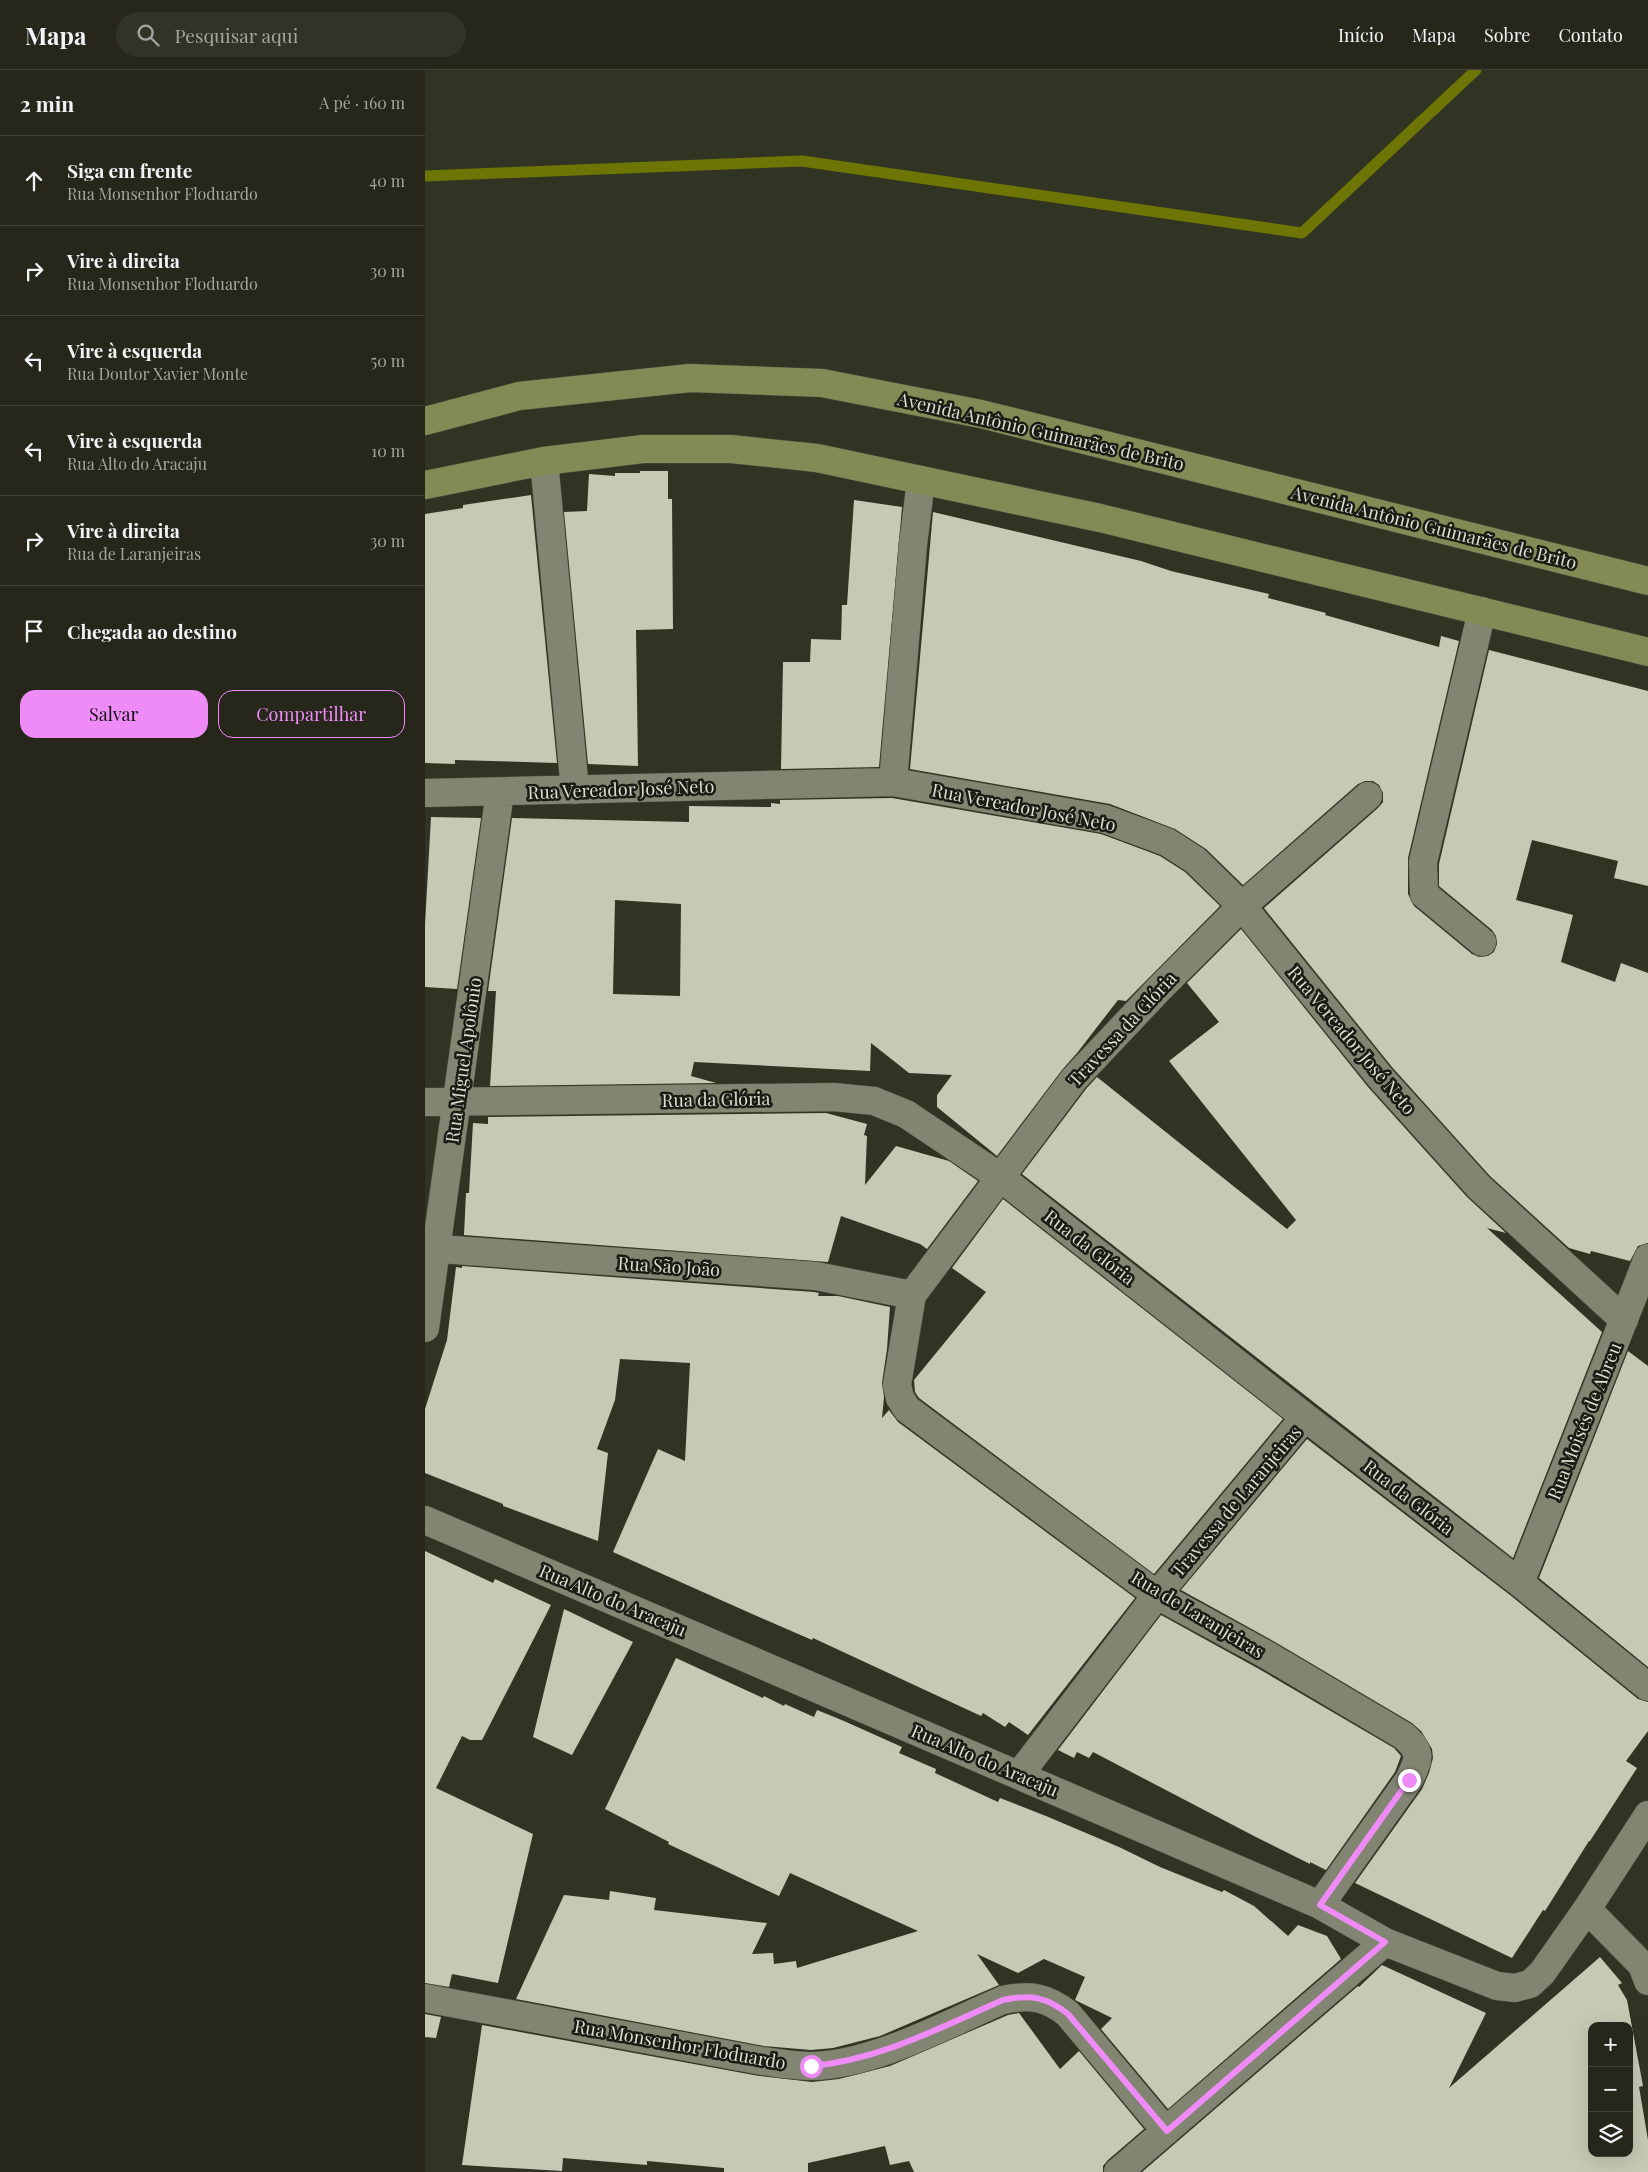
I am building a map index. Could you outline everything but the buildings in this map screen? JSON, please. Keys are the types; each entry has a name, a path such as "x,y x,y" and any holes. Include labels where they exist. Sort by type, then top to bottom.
{"main road":[{"name":"Avenida Antônio Guimarães de Brito","path":"425,422 519,396 690,378 822,383 981,414 1648,581"},
{"path":"425,485 544,460 643,449 731,448 817,458 1099,518 1648,652"}],"street":[{"path":"544,460 575,790"},
{"path":"893,782 913,545 921,480"},
{"path":"1482,611 1423,862 1424,894 1482,942"},
{"name":"Rua Vereador José Neto","path":"425,793 893,782 1105,820 1167,842 1195,860 1242,906 1380,1077 1479,1187 1624,1320"},
{"name":"Rua Miguel Apolônio","path":"425,1328 430,1249 457,1102 500,792"},
{"name":"Travessa da Glória","path":"912,1295 1075,1079 1160,988 1242,906 1368,796"},
{"name":"Rua da Glória","path":"425,1102 834,1097 874,1101 906,1114 1000,1176 1305,1417 1520,1583 1648,1687"},
{"name":"Rua São João","path":"430,1249 816,1276 912,1295"},
{"name":"Rua Moisés de Abreu","path":"1520,1583 1648,1258"},
{"name":"Rua de Laranjeiras","path":"912,1295 897,1385 899,1398 907,1409 1157,1595 1396,1731 1415,1746 1418,1760 1409,1780 1320,1905"},
{"name":"Travessa de Laranjeiras","path":"1019,1775 1157,1595 1305,1417"},
{"name":"Rua Alto do Aracaju","path":"425,1520 1320,1905 1385,1942 1497,1986 1515,1988 1530,1984 1542,1973 1587,1909"},
{"path":"1648,1815 1587,1909 1643,1965 1648,1981"},
{"path":"1118,2172 1385,1942"},
{"name":"Rua Monsenhor Floduardo","path":"425,1998 762,2061 811,2066 837,2064 886,2050 1003,2000 1021,1996 1041,1999 1055,2003 1068,2014 1167,2131"}],"waterway":[{"path":"425,176 802,161 1302,233 1476,70"}],"route":[{"path":"811,2066 837,2064 886,2050 1003,2000 1021,1996 1041,1999 1055,2003 1068,2014 1167,2131 1385,1942 1320,1905 1409,1780"}]}
